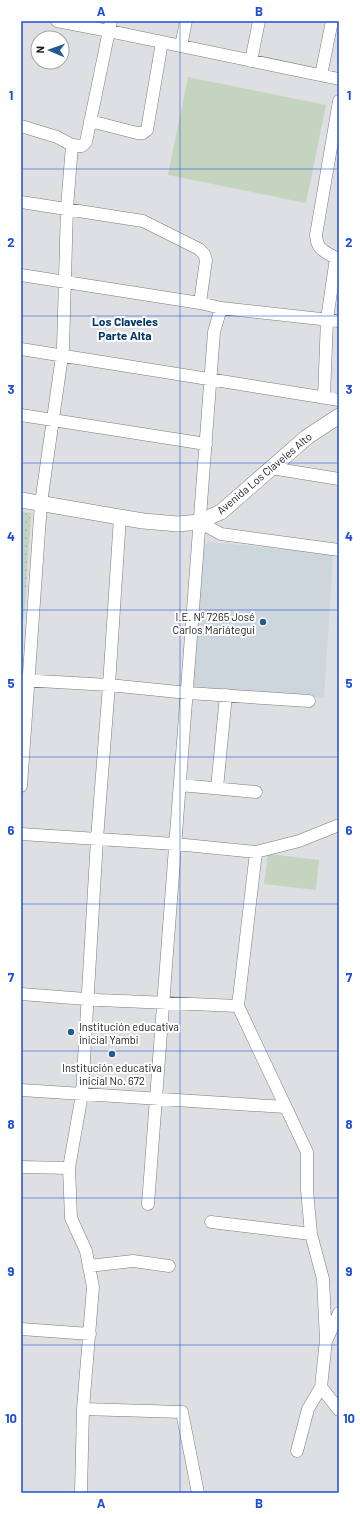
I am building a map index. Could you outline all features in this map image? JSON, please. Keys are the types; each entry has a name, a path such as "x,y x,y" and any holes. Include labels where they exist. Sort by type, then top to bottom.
{"street":[{"path":"57,21 110,26 162,42 339,79"},
{"path":"181,46 186,21"},
{"path":"251,61 260,21"},
{"path":"321,75 332,21"},
{"path":"21,126 57,137 72,145 82,146 86,142 110,26"},
{"path":"90,121 137,133 143,133 147,130 162,42"},
{"path":"324,397 327,319 338,258 320,249 316,242 316,235 339,101"},
{"path":"21,786 25,680 41,503 62,355 67,208 72,145"},
{"path":"21,202 143,221 199,249 204,254 206,260 200,303"},
{"path":"21,275 200,303 220,308 339,321"},
{"path":"148,1204 188,693 210,379 214,332 220,308"},
{"path":"21,349 339,400"},
{"path":"21,415 206,444"},
{"name":"Avenida Los Claveles Alto","path":"21,500 143,521 178,524 200,522 221,512 307,436 339,416"},
{"path":"271,468 339,479"},
{"path":"81,1493 83,1409 93,1287 86,1251 71,1218 69,1168 82,1094 97,839 120,517"},
{"path":"200,522 221,534 339,550"},
{"path":"25,680 109,685 188,693 309,701"},
{"path":"217,788 226,695"},
{"path":"180,784 256,792"},
{"path":"21,834 175,844 256,852 299,841 339,825"},
{"path":"256,852 238,1006 307,1152 307,1190 311,1234 323,1279 326,1340 321,1386 308,1409 296,1451"},
{"path":"21,994 88,999 238,1006"},
{"path":"21,1090 285,1108"},
{"path":"21,1167 69,1168"},
{"path":"211,1222 311,1234"},
{"path":"89,1266 132,1262 170,1266"},
{"path":"326,1340 339,1313"},
{"path":"21,1329 90,1334"},
{"path":"321,1386 339,1410"},
{"path":"83,1409 182,1412 198,1493"}],"shaded area":[{"name":"I.E. Nº 7265 José Carlos Mariátegui","path":"209,542 333,554 324,698 192,690 203,547"}],"green space":[{"path":"188,77 326,105 306,203 168,175"},
{"path":"21,512 31,513 24,620 21,619"},
{"path":"268,854 319,860 316,890 264,884"}],"place":[{"name":"I.E. Nº 7265 José Carlos Mariátegui","path":"263,622"},
{"name":"Institución educativa inicial Yambi","path":"71,1032"},
{"name":"Institución educativa inicial No. 672","path":"112,1054"}],"district":[{"name":"Los Claveles Parte Alta","path":"125,328"}]}
